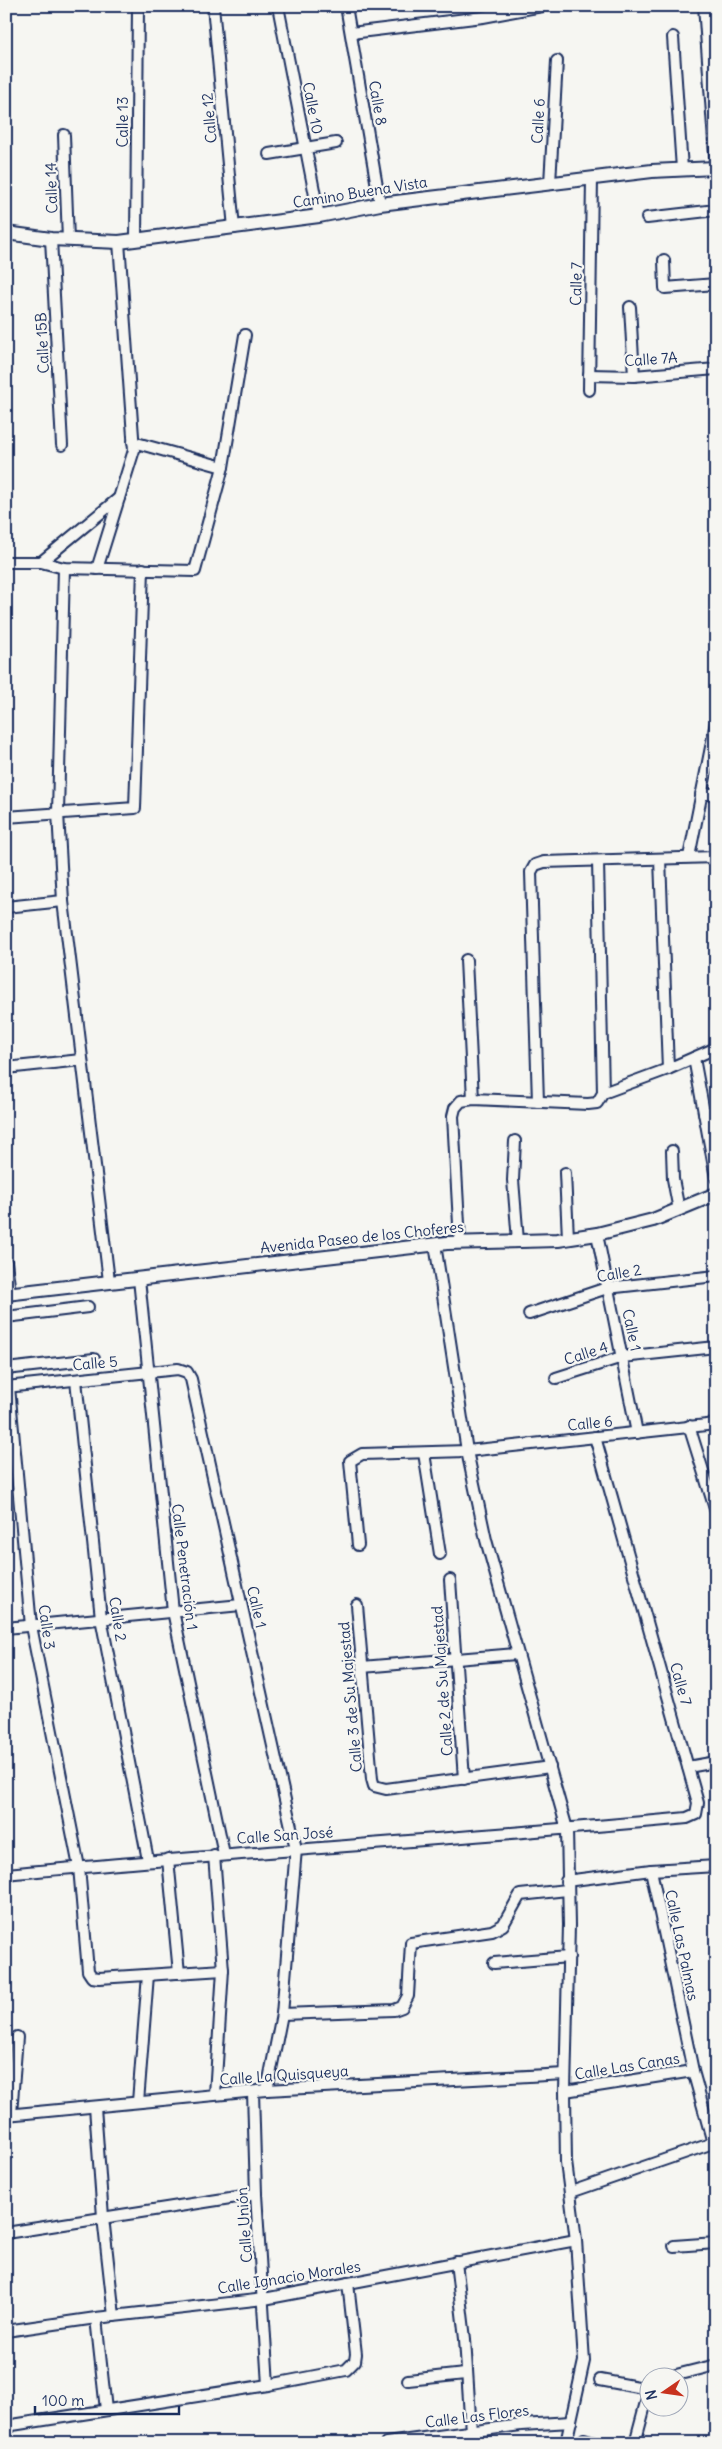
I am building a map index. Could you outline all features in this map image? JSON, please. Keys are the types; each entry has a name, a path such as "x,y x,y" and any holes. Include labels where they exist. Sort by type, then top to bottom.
{"street":[{"name":"Calle 13","path":"136,239 138,6"},
{"name":"Calle 12","path":"213,6 234,228"},
{"name":"Calle 10","path":"278,6 319,216"},
{"name":"Calle 8","path":"346,6 380,204"},
{"path":"350,33 483,17 542,6"},
{"path":"704,6 716,169"},
{"path":"673,37 682,169"},
{"name":"Calle 6","path":"550,183 557,60"},
{"name":"Calle 14","path":"64,135 68,240"},
{"path":"269,154 336,143"},
{"name":"Camino Buena Vista","path":"6,234 51,239 119,242 319,216 380,204 550,183 682,169 716,169"},
{"name":"Calle 7","path":"589,390 592,178"},
{"path":"647,218 716,210"},
{"name":"Calle 15B","path":"51,239 62,445"},
{"path":"97,569 134,450 119,242"},
{"path":"664,260 665,288 716,284"},
{"path":"630,307 634,376"},
{"path":"6,562 41,562 64,568 195,570 223,467 245,335"},
{"name":"Calle 7A","path":"589,375 634,376 716,369"},
{"path":"133,442 223,467"},
{"path":"41,562 120,497"},
{"path":"64,568 58,813 63,901 109,1282"},
{"path":"6,817 135,808 143,569"},
{"path":"689,857 716,724"},
{"path":"701,794 716,794"},
{"path":"538,1102 531,872 535,865 544,862 716,857"},
{"path":"660,859 668,1069"},
{"path":"460,1242 453,1116 455,1108 461,1101 473,1099 588,1104 597,1103 603,1093 598,861"},
{"path":"6,907 63,901"},
{"path":"466,960 473,1099"},
{"path":"603,1093 668,1069 716,1048"},
{"path":"694,1058 716,1178"},
{"path":"6,1068 81,1060"},
{"path":"704,1114 716,1110"},
{"path":"515,1141 513,1180 518,1241"},
{"path":"672,1152 673,1179 679,1210"},
{"path":"564,1173 568,1238"},
{"name":"Avenida Paseo de los Choferes","path":"8,1294 362,1251 460,1242 518,1241 597,1234 653,1220 716,1194"},
{"name":"Calle 1","path":"597,1234 636,1433"},
{"path":"436,1244 467,1451 486,1540 516,1654 567,1829 569,1957 565,2074 566,2162 576,2240 584,2361 566,2443"},
{"path":"6,1262 8,1294"},
{"name":"Calle 2","path":"529,1314 607,1288 716,1276"},
{"name":"Calle Penetración 1","path":"139,1279 173,1611 219,1855 223,1970 215,2094"},
{"path":"6,1317 88,1307"},
{"name":"Calle 4","path":"556,1378 622,1356 716,1348"},
{"path":"6,1369 94,1359"},
{"name":"Calle 5","path":"7,1387 178,1369 186,1372"},
{"name":"Calle 1","path":"186,1372 191,1379 296,1849"},
{"name":"Calle 2","path":"76,1380 101,1618 148,1860"},
{"name":"Calle 3","path":"7,1387 31,1626 79,1867 88,1971 92,1976 98,1978 148,1975"},
{"name":"Calle 6","path":"358,1545 350,1461 362,1454 467,1451 716,1424"},
{"path":"689,1426 715,1510"},
{"name":"Calle 7","path":"567,1829 687,1818 696,1814 698,1803 595,1437"},
{"path":"424,1453 440,1554"},
{"name":"Calle 2 de Su Majestad","path":"450,1580 464,1779"},
{"name":"Calle 3 de Su Majestad","path":"357,1604 374,1786 386,1789 464,1779"},
{"path":"6,1628 241,1605"},
{"path":"362,1667 516,1654"},
{"path":"688,1767 716,1762"},
{"path":"464,1779 550,1768"},
{"name":"Calle San José","path":"6,1874 148,1860 567,1829"},
{"path":"267,2090 282,2014 296,1849"},
{"path":"168,1859 178,1973"},
{"path":"282,2014 394,2010 402,2007 408,1996 411,1943 492,1931 503,1924 520,1895 651,1870 716,1866"},
{"name":"Calle Las Palmas","path":"651,1870 693,2071 715,2142"},
{"path":"494,1963 569,1957"},
{"path":"138,2102 148,1975 223,1970"},
{"path":"9,2115 17,2037"},
{"name":"Calle Las Canas","path":"565,2091 693,2071"},
{"name":"Calle La Quisqueya","path":"9,2115 267,2090 565,2074"},
{"name":"Calle Unión","path":"253,2092 256,2194 268,2385"},
{"path":"95,2107 103,2217 114,2316"},
{"path":"570,2192 715,2142"},
{"path":"6,2233 256,2194"},
{"name":"Calle Ignacio Morales","path":"6,2331 96,2318 264,2299 576,2240"},
{"path":"674,2246 716,2243"},
{"path":"456,2262 465,2340 471,2432"},
{"path":"6,2426 340,2372 352,2366 356,2354 348,2283"},
{"path":"96,2318 106,2410"},
{"path":"690,2372 716,2365"},
{"path":"408,2380 466,2374"},
{"path":"600,2380 640,2387"},
{"path":"635,2443 642,2416"},
{"name":"Calle Las Flores","path":"386,2443 521,2425 571,2422"},
{"path":"584,2439 599,2443"}]}
